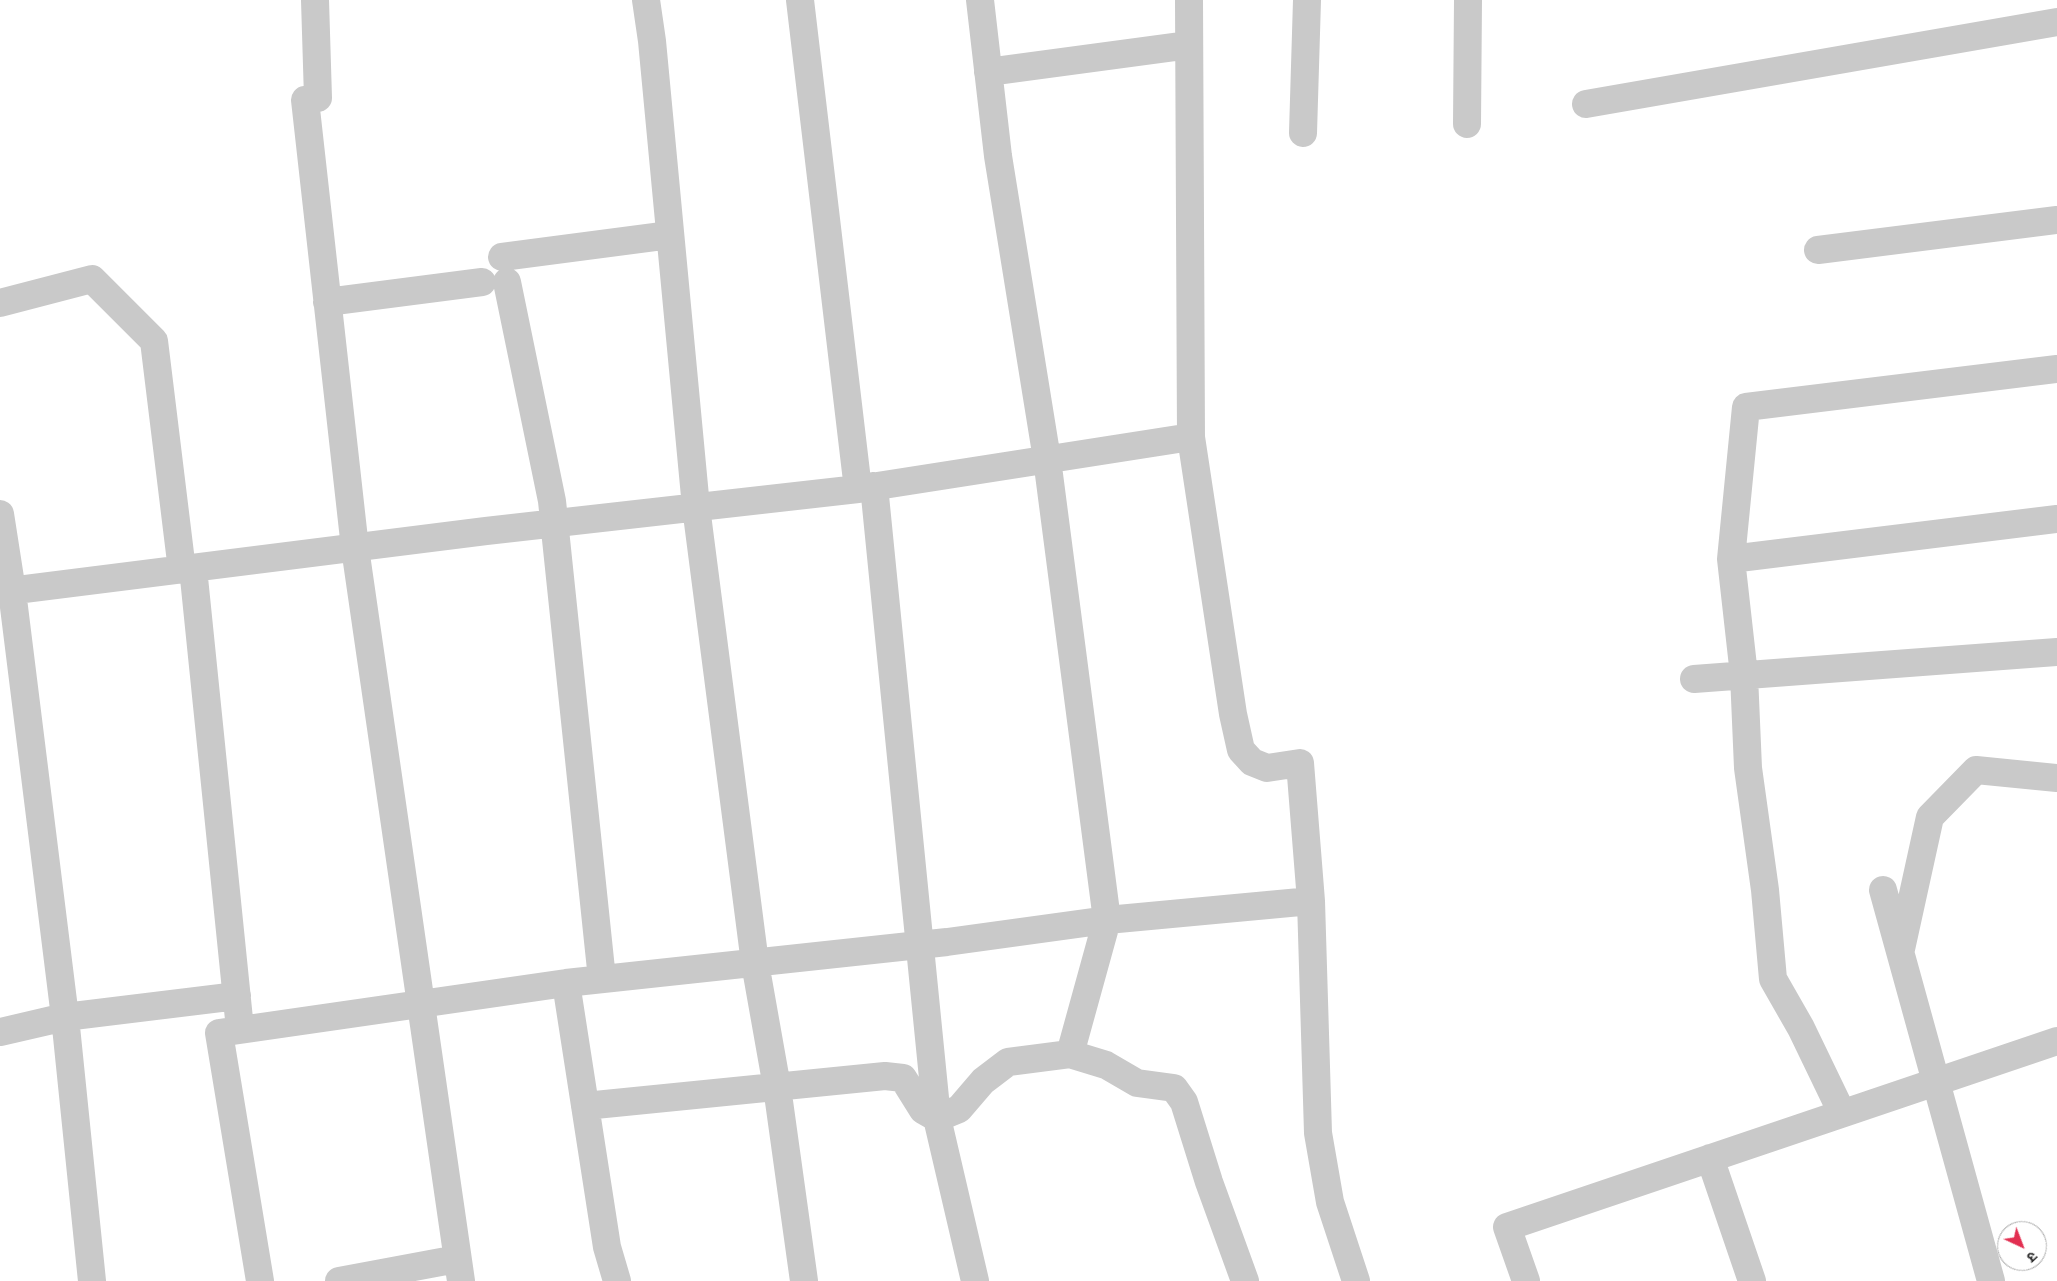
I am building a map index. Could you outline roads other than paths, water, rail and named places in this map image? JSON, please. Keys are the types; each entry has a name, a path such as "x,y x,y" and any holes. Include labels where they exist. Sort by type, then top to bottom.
{"street":[{"path":"315,0 311,99 327,302 355,548 459,1270 339,1281"},
{"path":"646,0 696,507 755,963 777,1087 804,1281"},
{"path":"800,0 866,487 937,1118 975,1281"},
{"path":"980,0 998,156 1047,459 1106,920 1070,1054"},
{"path":"1189,0 1191,437 1233,714 1241,750 1252,762 1267,768 1300,763 1310,901 1318,1133 1330,1202 1356,1281"},
{"path":"1303,133 1307,0"},
{"path":"1467,124 1468,0"},
{"path":"1586,104 1811,67 2057,22"},
{"path":"988,72 1189,45"},
{"path":"1818,250 2057,220"},
{"path":"327,302 497,274 670,235"},
{"path":"497,274 552,501 602,979"},
{"path":"0,303 92,279 154,341 187,569 240,1030"},
{"path":"1842,1113 1801,1028 1773,979 1765,890 1748,768 1744,675 1731,559 1746,406 2057,369"},
{"path":"6,592 866,487 1191,437"},
{"path":"0,514 6,592 65,1017 92,1281"},
{"path":"1731,559 2057,519"},
{"path":"1694,679 2057,652"},
{"path":"1900,953 1930,817 1976,770 2057,778"},
{"path":"1883,890 1991,1281"},
{"path":"260,1281 219,1033 566,983 919,945 1106,920 1310,901"},
{"path":"566,983 607,1247 617,1281"},
{"path":"0,1032 65,1017 237,996"},
{"path":"1526,1281 1508,1227 2057,1041"},
{"path":"937,1118 958,1110 983,1081 1008,1062 1070,1054 1106,1066 1137,1083 1174,1088 1184,1102 1209,1182 1245,1281"},
{"path":"585,1106 885,1076 903,1078 923,1110 937,1118"},
{"path":"1710,1158 1752,1281"}]}
